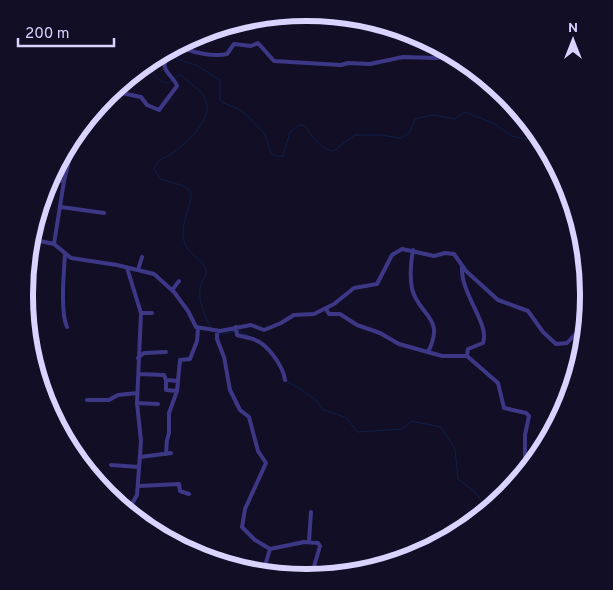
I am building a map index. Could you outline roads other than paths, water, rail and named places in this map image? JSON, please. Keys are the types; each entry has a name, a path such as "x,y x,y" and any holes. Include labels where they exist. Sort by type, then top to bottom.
{"street":[{"path":"186,49 197,53 222,55 227,54 234,44 251,46 258,43 274,61 299,61 308,64 370,64 403,57 441,57"},
{"path":"122,93 141,97 147,105 159,110 177,86 166,73 166,60"},
{"path":"54,244 64,181 72,153"},
{"path":"58,181 64,181"},
{"path":"61,207 104,213"},
{"path":"38,241 54,244 71,258 108,263 158,277 172,290 188,311 193,325 217,332 236,330 251,325 264,330 294,315 314,314 326,309 354,288 377,284 397,250 413,250 437,256 451,253 498,300 529,312 543,332 556,344 567,343 578,331"},
{"path":"413,250 413,290 431,318 434,327 433,338 428,352"},
{"path":"65,254 63,286 67,327"},
{"path":"138,270 142,257"},
{"path":"462,266 462,278 472,305 484,327 485,334 483,343 468,349 467,356"},
{"path":"127,268 141,313 137,403 141,432 139,486 135,499 130,504"},
{"path":"172,290 179,281"},
{"path":"326,309 331,314 340,314 358,325 392,338 398,344 442,356 467,356 498,383 504,408 526,413 529,416 525,435 525,460"},
{"path":"141,313 152,313"},
{"path":"140,457 168,454 169,414 177,391 180,360 190,359 197,341 198,328"},
{"path":"236,330 242,337 254,339 265,347 281,366 284,380"},
{"path":"217,332 216,340 224,357 230,390 240,410 248,414 258,452 266,462 245,509 242,527 255,540 270,549 309,541 316,542 320,546 313,569"},
{"path":"138,358 144,353 166,352"},
{"path":"139,374 164,375 166,390 177,391"},
{"path":"166,380 178,381"},
{"path":"87,400 109,400 118,395 138,393"},
{"path":"137,403 158,404"},
{"path":"111,465 139,467"},
{"path":"139,486 179,484 180,491 189,494"},
{"path":"309,541 311,512"},
{"path":"265,565 270,549"}],"waterway":[{"path":"174,56 177,59 196,65 220,80 220,100 241,111 253,122 264,134 274,156 283,156 290,132 299,125 305,126 321,145 333,151 355,135 380,135 401,138 409,133 415,119 433,115 455,119 465,112 493,123 512,136 532,140"},
{"path":"151,69 157,78 165,83 179,75 182,76 198,89 205,98 207,105 203,121 193,136 174,152 160,160 154,169 160,179 184,186 191,192 190,204 183,228 184,241 192,254 205,266 206,275 200,288 200,298 204,314 211,328"},
{"path":"218,335 239,331 263,343"},
{"path":"280,363 286,375"},
{"path":"286,379 289,383 298,387 317,401 322,409 347,418 357,432 402,429 411,421 441,427 455,449 458,479 473,490 484,504"}]}
